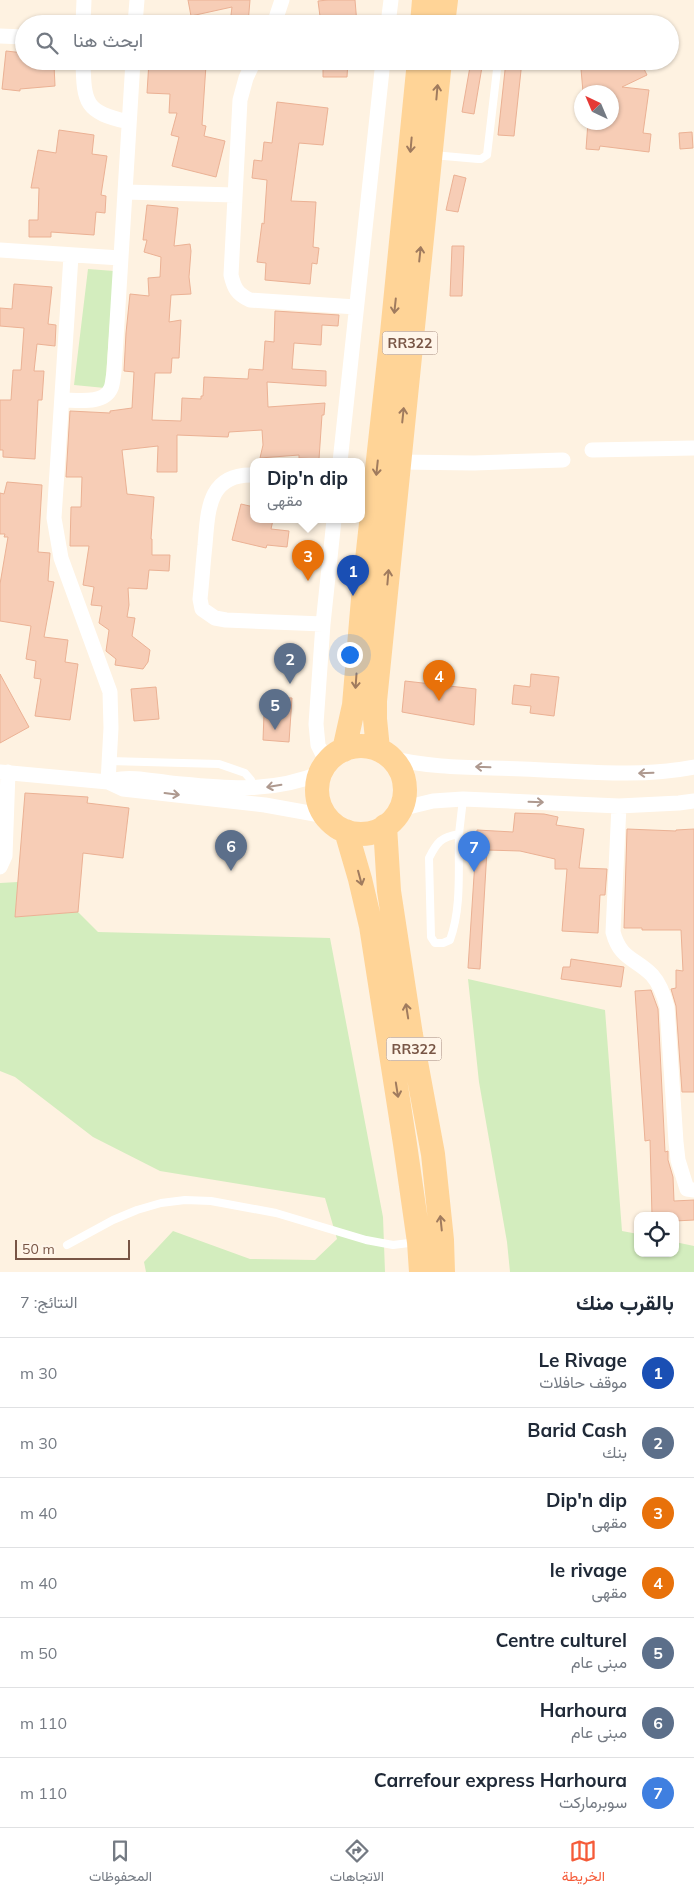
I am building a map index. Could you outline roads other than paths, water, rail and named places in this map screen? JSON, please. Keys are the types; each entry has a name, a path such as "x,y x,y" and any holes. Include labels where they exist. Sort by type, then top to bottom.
{"main road":[{"path":"423,15 424,0"},
{"path":"444,15 446,0"},
{"name":"RR322","path":"326,816 320,806 318,784 331,762 354,705 364,587 418,70"},
{"name":"RR322","path":"400,809 404,798 403,776 398,766 385,754 375,719 375,701 439,70"},
{"path":"331,762 355,746 367,746 385,754"},
{"path":"326,816 335,825 346,831 360,834 373,832 385,826 400,809"},
{"name":"RR322","path":"385,826 389,891 411,1036 433,1154 442,1240 443,1272"},
{"name":"RR322","path":"346,831 371,926 406,1144 419,1242 421,1272"}],"street":[{"path":"83,15 84,0"},
{"path":"136,15 137,0"},
{"path":"277,15 282,0"},
{"path":"389,15 391,0"},
{"path":"0,36 15,37"},
{"path":"83,70 84,88 87,100 94,110 106,117 129,122"},
{"path":"62,400 93,400 104,396 110,389 114,372 132,70"},
{"path":"250,70 240,100 230,275 234,288 240,295 250,300 356,307"},
{"path":"340,458 382,70"},
{"path":"125,192 235,195"},
{"path":"0,250 120,258"},
{"path":"71,256 54,518 56,540 61,558 110,692 111,728 108,782"},
{"path":"592,450 694,448"},
{"path":"399,462 474,463 563,460"},
{"path":"250,475 228,479 217,490 210,501 200,599 202,609 214,618 226,620 323,624"},
{"path":"0,866 5,856 4,772 108,782 123,789 141,785 253,788 293,782 331,762 318,745 316,724 323,624 334,523"},
{"path":"385,754 419,764 449,767 634,774 694,767"},
{"path":"141,785 326,816"},
{"path":"400,809 433,801 463,799 619,806 694,801"},
{"path":"619,806 612,932 621,951 632,962 651,975 664,993 667,1007 678,1160 687,1189 694,1190"}],"lane":[{"path":"431,155 481,159 487,155 497,70"},
{"path":"109,761 219,764 245,773 251,780 253,788 252,804"},
{"path":"459,834 441,840 435,846 429,858 431,937 435,943 443,943 450,940 454,930 458,899 459,834 463,799"},
{"path":"67,1245 112,1220 138,1210 185,1200 211,1201 276,1213 366,1240 393,1245 419,1242"}],"place":[{"name":"Dip'n dip","path":"308,581"},
{"name":"Le Rivage","path":"353,596"},
{"name":"Barid Cash","path":"290,684"},
{"name":"le rivage","path":"439,701"},
{"name":"Centre culturel","path":"275,730"},
{"name":"Harhoura","path":"231,871"},
{"name":"Carrefour express Harhoura","path":"474,872"}]}
